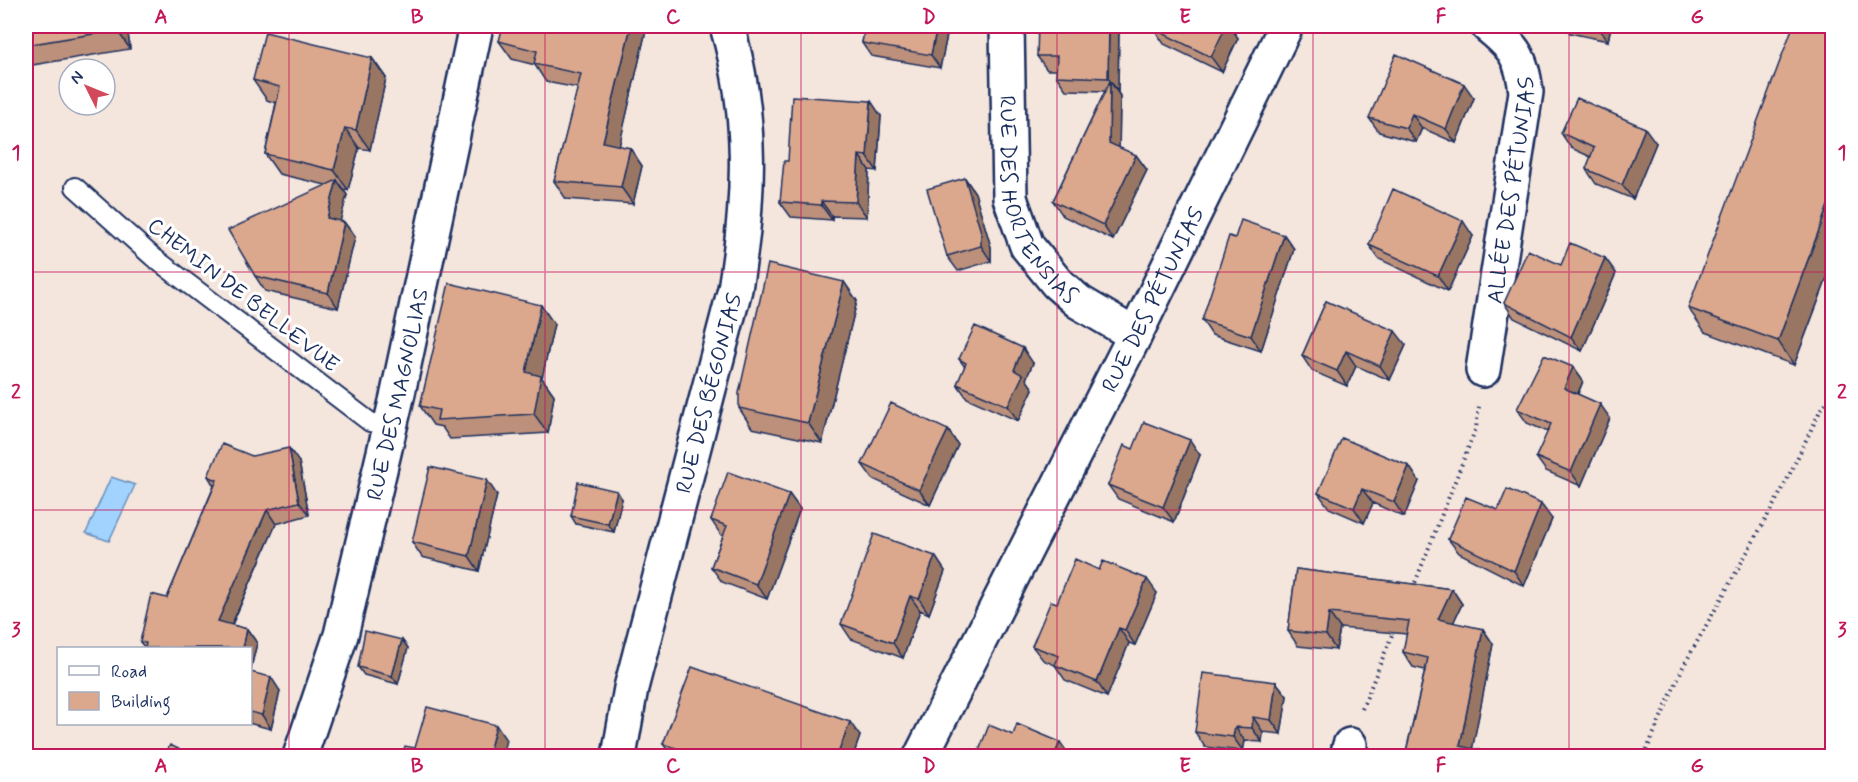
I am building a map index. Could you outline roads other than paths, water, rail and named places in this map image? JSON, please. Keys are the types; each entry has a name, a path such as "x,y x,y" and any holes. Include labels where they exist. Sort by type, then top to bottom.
{"street":[{"name":"RUE DES MAGNOLIAS","path":"300,756 341,635 391,427 476,26"},
{"name":"RUE DES BÉGONIAS","path":"619,756 631,688 735,290 745,227 747,172 743,102 727,26"},
{"name":"RUE DES HORTENSIAS","path":"1007,26 1010,198 1027,246 1057,283 1079,302 1135,334"},
{"name":"RUE DES PÉTUNIAS","path":"921,756 1135,334 1286,26"},
{"name":"ALLÉE DES PÉTUNIAS","path":"1483,370 1526,92 1523,66 1510,44 1488,26"}],"lane":[{"name":"CHEMIN DE BELLEVUE","path":"75,187 162,264 370,422 391,427"}],"water":[{"path":"111,477 135,485 109,541 86,533"}]}
